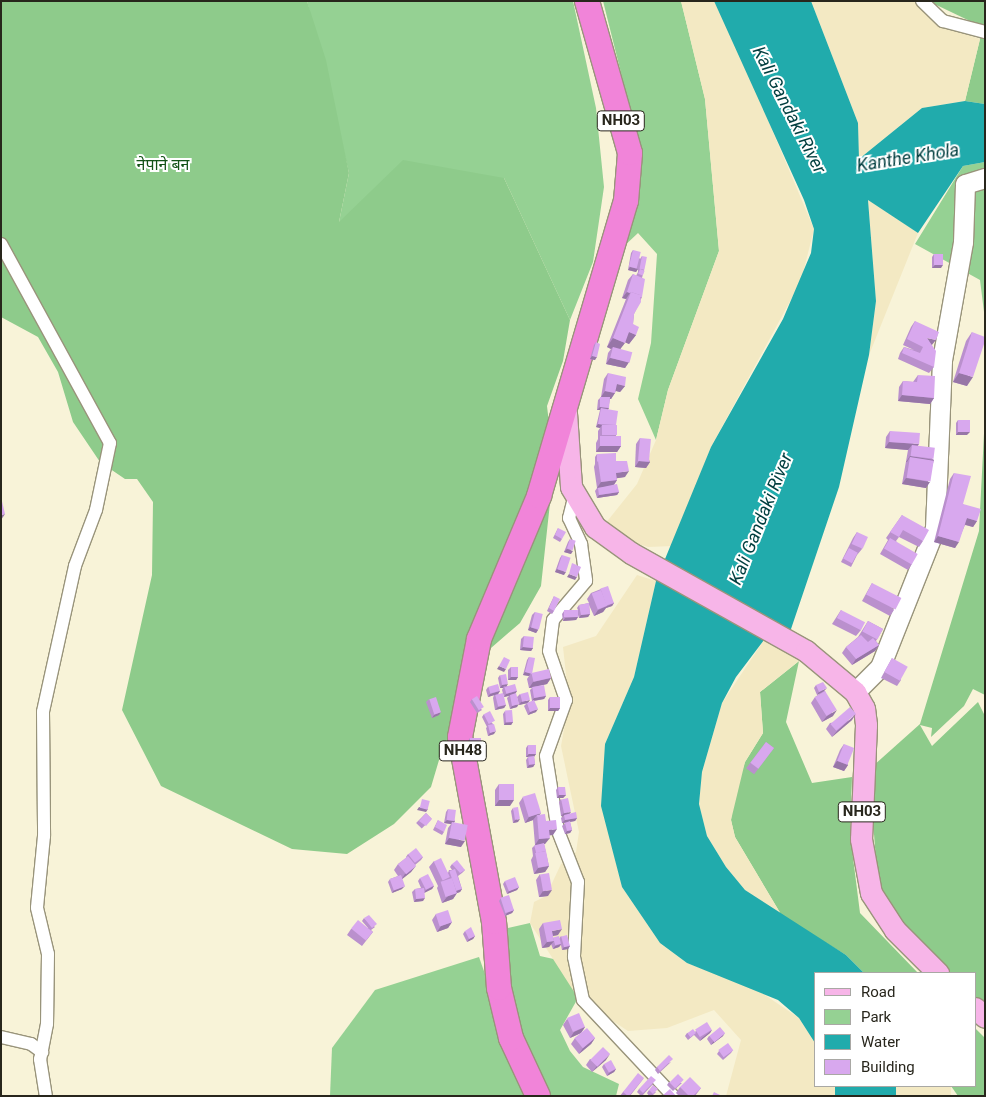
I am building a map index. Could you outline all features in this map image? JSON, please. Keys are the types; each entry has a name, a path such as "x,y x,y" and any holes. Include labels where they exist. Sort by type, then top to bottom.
{"highway":[{"name":"NH03","path":"566,413 617,244 630,152 587,1"},
{"name":"NH48","path":"538,1096 510,1038 500,988 494,922 460,737 479,639 539,496 566,413"}],"main road":[{"path":"855,692 880,667 935,528 942,360 963,242 965,184 985,178"},
{"name":"NH03","path":"566,413 571,487 596,527 631,553 806,651 855,692 864,708 866,725 861,839 871,893 895,930 937,972"}],"street":[{"path":"922,1 942,21 985,32"},
{"path":"1,244 110,443 96,510 75,566 43,712 45,799 38,908 48,954 42,1052 46,1096"},
{"path":"575,494 569,518 581,544 586,581 554,620 549,651 566,700 546,756 558,831 578,882 574,957 583,1000 673,1096"},
{"path":"1,1037 31,1044 42,1052"}],"green space":[{"name":"नेपाने बन","path":"1,1 307,1 326,60 349,173 339,222 403,160 504,178 570,320 563,361 547,406 554,466 541,586 520,623 491,648 442,750 431,787 394,824 347,854 292,849 161,786 122,710 152,575 153,502 137,479 125,479 100,462 73,422 58,372 38,337 1,317"},
{"path":"307,1 573,1 596,108 604,187 593,262 570,320 504,178 339,222 349,173"},
{"path":"603,1 681,1 705,99 719,251 668,390 656,440 638,399 651,343 657,254 638,233 621,249 639,145"},
{"path":"928,1 985,1 985,104 965,101 980,39 972,22"},
{"path":"985,162 985,320 980,280 915,244 963,166"},
{"path":"985,414 985,695 973,689 964,706 931,737 932,728 920,725 932,746 978,702 985,716 985,1008 976,1000 976,972 946,972 912,941 878,886 872,808 873,766 920,724 979,531"},
{"path":"799,661 786,722 812,783 852,777 850,834 860,913 917,972 863,972 846,955 782,916 735,837 731,820 733,798 745,762 763,733 760,692"},
{"path":"530,923 540,956 558,960 578,998 560,1030 570,1051 583,1067 619,1084 616,1096 551,1096 517,1032 507,956 508,928"},
{"path":"479,957 528,1096 330,1096 332,1048 375,990"},
{"path":"976,1029 985,1038 985,1096 958,1096 952,1087 976,1087"}],"sand":[{"path":"681,1 714,1 726,21 814,229 801,281 711,447 673,546 648,547 626,540 605,524 637,484 656,440 668,390 719,251 705,99"},
{"path":"811,1 915,1 945,27 980,39 965,101 922,108 859,159 858,123"},
{"path":"868,199 918,233 869,355 876,301"},
{"path":"637,575 656,581 634,677 605,744 612,846 622,887 660,943 687,963 756,989 799,1018 814,1041 814,1087 835,1087 836,1096 726,1096 741,1040 714,1010 667,1028 628,1031 578,998 530,923 534,902 546,896 561,864 576,852 579,832 561,746 569,702 563,647 596,636"},
{"path":"766,637 799,661 760,692 763,733 745,762 731,820 735,837 782,916 745,890 726,867 707,836 699,804 702,772 722,703"},
{"path":"896,1087 951,1087 951,1096 896,1096"}],"water":[{"path":"714,1 811,1 858,123 859,159 922,108 965,101 985,104 985,162 963,166 918,233 868,200 876,301 869,355 839,487 790,632 776,624 736,677 722,703 702,772 699,804 707,836 726,867 745,890 846,955 863,972 814,972 814,1041 799,1018 778,1000 687,963 660,943 622,887 601,806 605,744 634,677 656,581 711,447 783,319 811,253 814,229 804,200"},
{"path":"835,1087 896,1087 896,1096 835,1096"}],"building":[{"path":"633,250 641,252 637,268 629,266"},
{"path":"934,254 943,254 943,265 934,265"},
{"path":"642,256 647,257 644,270 640,269"},
{"path":"640,269 645,271 643,276 638,274"},
{"path":"633,274 645,279 642,297 627,292"},
{"path":"631,292 640,295 641,302 634,314 633,324 639,327 636,335 629,332 625,343 613,338"},
{"path":"915,321 939,332 936,340 927,338 936,351 934,367 902,353 904,347 920,353 923,347 907,339"},
{"path":"972,332 985,337 973,377 959,373"},
{"path":"596,342 600,344 597,357 592,356"},
{"path":"613,347 632,352 629,363 610,358"},
{"path":"608,373 626,377 625,386 617,384 615,393 605,391"},
{"path":"918,375 935,376 934,398 902,395 903,381 917,382"},
{"path":"600,397 610,397 609,408 600,407"},
{"path":"601,408 618,411 616,425 598,424"},
{"path":"958,420 970,420 970,432 958,432"},
{"path":"602,425 617,425 617,435 602,435"},
{"path":"890,431 920,433 919,444 889,442"},
{"path":"600,436 621,436 621,446 600,446"},
{"path":"640,438 651,439 649,462 638,461"},
{"path":"912,445 935,448 933,459 911,456"},
{"path":"616,453 616,461 597,462 597,454"},
{"path":"910,457 934,461 930,481 907,478"},
{"path":"598,461 627,461 629,471 616,473 617,480 601,482"},
{"path":"954,473 971,476 963,504 981,509 977,521 967,518 959,542 938,536"},
{"path":"617,484 619,492 599,495 598,488"},
{"path":"1,497 5,514 1,515"},
{"path":"902,515 929,530 923,541 903,530 899,537 890,532"},
{"path":"558,528 566,532 562,539 555,535"},
{"path":"857,532 868,537 863,549 852,544"},
{"path":"890,538 918,554 912,564 884,548"},
{"path":"570,539 576,541 573,550 567,549"},
{"path":"849,548 858,553 852,563 843,558"},
{"path":"562,555 571,558 566,572 557,569"},
{"path":"572,563 581,567 577,577 569,574"},
{"path":"872,583 901,598 896,610 866,595"},
{"path":"608,586 614,603 606,606 600,589"},
{"path":"601,590 607,606 598,609 592,594"},
{"path":"554,596 560,599 554,611 549,608"},
{"path":"589,603 590,614 581,615 579,605"},
{"path":"564,610 578,610 578,617 564,617"},
{"path":"841,610 865,622 861,630 837,618"},
{"path":"535,612 543,614 539,629 531,628"},
{"path":"868,621 883,629 877,640 862,632"},
{"path":"861,635 868,642 873,638 879,645 856,659 846,647"},
{"path":"524,636 534,637 533,648 523,647"},
{"path":"504,657 510,660 506,669 499,666"},
{"path":"529,657 535,658 532,674 525,672"},
{"path":"892,658 908,667 900,681 884,672"},
{"path":"511,667 518,667 518,677 511,677"},
{"path":"549,669 551,678 533,682 531,673"},
{"path":"506,674 508,684 502,685 500,675"},
{"path":"823,682 827,688 819,692 816,685"},
{"path":"498,684 500,691 490,693 488,687"},
{"path":"515,684 517,691 506,694 504,687"},
{"path":"544,685 546,696 534,698 532,687"},
{"path":"825,691 837,710 826,716 815,697"},
{"path":"528,692 530,700 522,702 520,694"},
{"path":"503,693 506,705 498,707 495,695"},
{"path":"516,693 519,704 512,706 510,695"},
{"path":"477,696 484,707 479,710 472,699"},
{"path":"436,697 441,712 434,714 429,699"},
{"path":"550,697 560,697 560,708 550,708"},
{"path":"534,700 538,709 530,712 527,703"},
{"path":"850,707 856,714 836,731 830,724"},
{"path":"512,710 513,722 506,723 505,711"},
{"path":"490,711 495,721 489,724 484,714"},
{"path":"494,724 496,731 490,733 488,725"},
{"path":"470,738 481,738 481,746 470,746"},
{"path":"766,742 774,748 758,769 750,763"},
{"path":"844,744 854,748 847,765 837,761"},
{"path":"528,745 536,745 536,754 528,754"},
{"path":"534,756 535,764 529,765 528,757"},
{"path":"499,784 514,784 514,800 499,800"},
{"path":"558,787 565,787 566,795 559,795"},
{"path":"535,793 541,813 529,817 523,797"},
{"path":"568,798 571,812 564,813 561,799"},
{"path":"422,799 430,801 428,810 420,808"},
{"path":"518,807 520,819 515,820 513,808"},
{"path":"448,809 456,810 455,821 447,820"},
{"path":"576,812 577,818 565,820 564,815"},
{"path":"426,813 432,819 426,826 419,821"},
{"path":"545,814 546,821 556,820 557,829 549,830 550,838 539,839 537,815"},
{"path":"438,820 447,825 444,832 435,827"},
{"path":"570,821 572,830 567,831 565,823"},
{"path":"452,822 468,825 465,841 449,838"},
{"path":"544,843 546,851 536,853 534,845"},
{"path":"416,848 423,857 415,863 408,854"},
{"path":"546,851 549,866 538,868 535,853"},
{"path":"408,856 416,866 406,874 398,864"},
{"path":"441,858 450,877 443,880 434,861"},
{"path":"457,860 465,870 460,873 452,864"},
{"path":"455,869 462,889 456,891 449,871"},
{"path":"549,873 552,890 543,891 540,875"},
{"path":"428,874 434,886 426,890 420,878"},
{"path":"401,875 405,886 394,890 390,879"},
{"path":"515,877 519,887 509,891 505,881"},
{"path":"452,878 457,893 446,897 441,882"},
{"path":"424,888 425,898 416,899 415,889"},
{"path":"509,895 514,910 505,913 500,898"},
{"path":"448,910 452,922 440,926 436,914"},
{"path":"369,915 377,924 372,928 364,918"},
{"path":"358,920 373,932 366,941 351,929"},
{"path":"560,920 562,929 552,931 554,941 547,942 543,923"},
{"path":"471,927 475,936 469,939 465,931"},
{"path":"567,935 570,946 564,947 561,937"},
{"path":"559,936 561,944 555,945 553,937"},
{"path":"579,1013 585,1027 573,1032 567,1018"},
{"path":"707,1022 712,1030 700,1037 695,1029"},
{"path":"720,1027 725,1033 714,1042 709,1036"},
{"path":"587,1028 595,1038 583,1048 575,1038"},
{"path":"693,1029 696,1033 690,1037 687,1033"},
{"path":"728,1043 733,1050 724,1057 718,1050"},
{"path":"603,1047 610,1054 597,1067 590,1060"},
{"path":"669,1055 673,1059 660,1071 657,1067"},
{"path":"611,1060 616,1069 609,1073 604,1064"},
{"path":"638,1073 644,1078 628,1096 623,1092"},
{"path":"678,1074 684,1080 675,1088 670,1082"},
{"path":"651,1076 656,1080 643,1093 639,1089"},
{"path":"690,1077 701,1088 693,1096 689,1096 680,1087"},
{"path":"653,1085 658,1089 653,1094 649,1090"},
{"path":"670,1089 676,1096 662,1096"},
{"path":"714,1092 720,1095 712,1096"}],"water label":[{"name":"Kali Gandaki River","path":"789,110"},
{"name":"Kanthe Khola","path":"908,158"},
{"name":"Kali Gandaki River","path":"761,519"}]}
